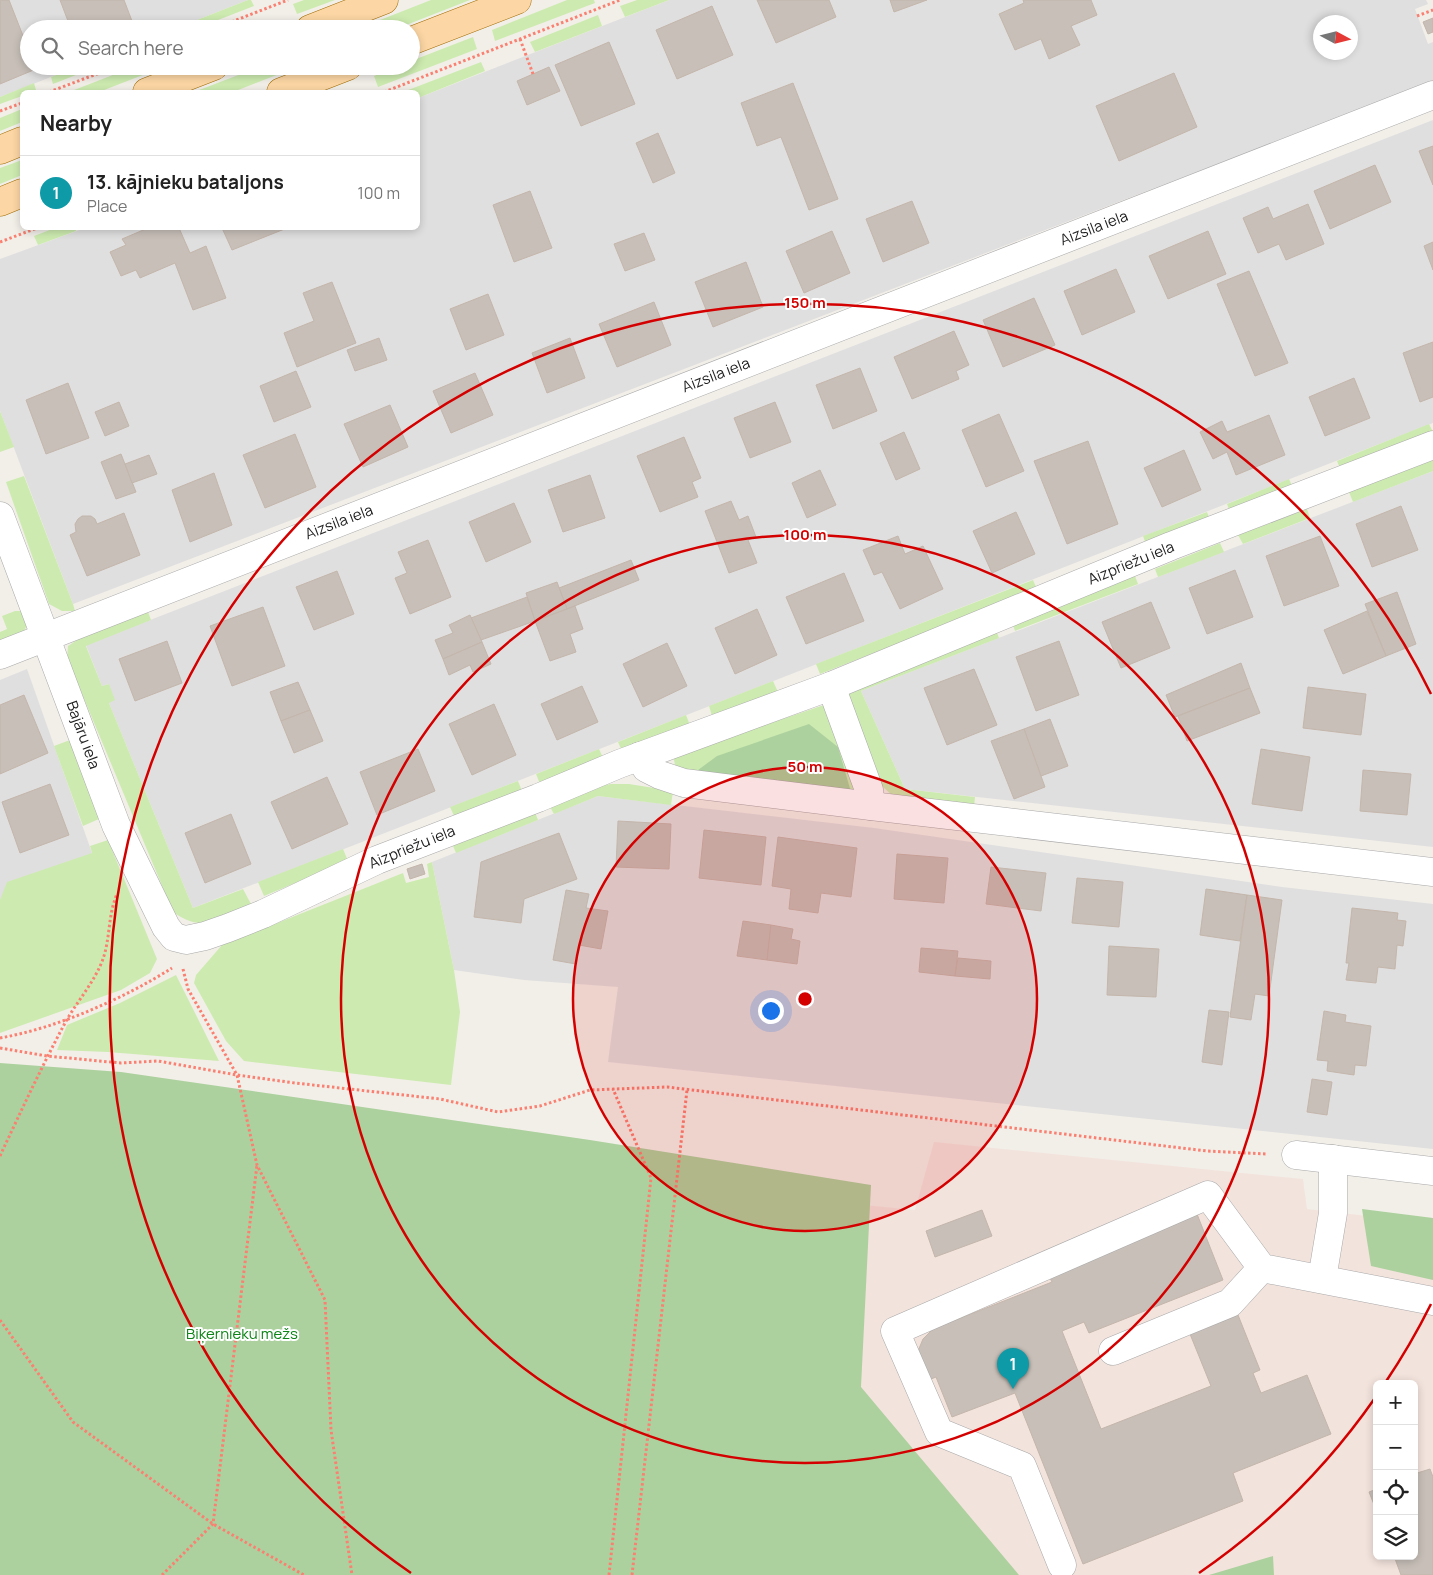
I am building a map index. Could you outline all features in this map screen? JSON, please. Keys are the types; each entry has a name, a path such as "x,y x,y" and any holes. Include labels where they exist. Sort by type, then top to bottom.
{"main road":[{"path":"333,20 384,0"},
{"path":"420,38 517,0"},
{"path":"152,90 191,75"},
{"path":"286,90 325,75"},
{"path":"0,150 20,142"},
{"path":"0,202 20,194"}],"street":[{"name":"Aizsila iela","path":"0,655 1433,95"},
{"name":"Aizpriežu iela","path":"184,951 205,936 263,914 377,860 538,798 640,756 831,686 1171,546 1433,445"},
{"name":"Bajāru iela","path":"0,516 116,826 166,927 184,951"},
{"path":"831,686 869,790 871,806"},
{"path":"640,756 646,768 684,783 1433,872"},
{"path":"1296,1155 1433,1171"},
{"path":"1322,1280 1333,1213 1333,1159"},
{"path":"1062,1565 1022,1466 939,1432 895,1332 1208,1195 1262,1268 1433,1301"},
{"path":"1113,1352 1230,1303 1262,1268"}],"path":[{"path":"237,20 288,0"},
{"path":"389,90 620,0"},
{"path":"1418,16 1433,10"},
{"path":"520,39 533,74"},
{"path":"54,90 94,75"},
{"path":"0,111 20,104"},
{"path":"0,242 32,230"},
{"path":"0,1156 47,1056 67,1019 100,966 107,947 112,906 133,861"},
{"path":"184,951 188,989 237,1075 257,1165 325,1300 331,1430 352,1575"},
{"path":"0,1038 26,1034 67,1019 126,994 175,966"},
{"path":"0,1048 47,1056 121,1064 158,1061 295,1083 440,1099 498,1112 540,1106 590,1090 667,1087 1207,1151 1296,1155"},
{"path":"609,1575 651,1178 613,1090"},
{"path":"632,1575 687,1090"},
{"path":"162,1575 213,1524 257,1165"},
{"path":"0,1320 73,1422 213,1524 304,1575"}],"shaded area":[{"path":"0,0 248,0 197,20 20,20 20,75 56,75 0,97"},
{"path":"669,0 1426,0 1428,4 1415,9 1428,44 1433,42 1433,81 73,604 0,411 0,259 80,230 420,230 420,97"},
{"path":"1433,120 1433,423 193,908 109,703 109,684 102,686 86,645"},
{"path":"1433,471 1433,847 905,789 861,691"},
{"path":"27,669 92,853 0,932 0,680"},
{"path":"598,796 874,828 1282,887 1433,904 1433,1149 608,1062 618,987 524,980 454,970 432,862"},
{"path":"934,1142 1303,1179 1307,1209 1376,1217 1433,1248 1433,1575 654,1575 698,1189 915,1210"}],"green space":[{"path":"248,0 251,0 254,6 218,20 197,20"},
{"path":"304,0 335,0 297,14 293,4"},
{"path":"431,0 470,0 419,20 380,20"},
{"path":"567,0 594,0 595,3 495,41 492,30"},
{"path":"637,0 669,0 625,17 620,6"},
{"path":"598,15 602,26 535,52 530,42"},
{"path":"473,37 477,49 420,71 420,58"},
{"path":"481,62 485,71 420,97 420,90 408,90"},
{"path":"56,75 76,75 53,84 51,77"},
{"path":"113,75 143,75 104,90 74,90"},
{"path":"238,75 277,75 238,90 199,90"},
{"path":"376,75 409,75 378,87 374,76"},
{"path":"34,83 36,90 20,90 20,97 0,104 0,97"},
{"path":"20,110 20,123 0,131 0,118"},
{"path":"20,161 20,176 0,184 0,168"},
{"path":"50,230 76,231 38,245 34,236"},
{"path":"0,411 14,447 0,452"},
{"path":"1429,424 1433,432 1341,471 1337,461"},
{"path":"1433,460 1433,471 1353,502 1349,492"},
{"path":"24,476 75,611 62,611 49,604 6,482"},
{"path":"1289,479 1294,490 1231,515 1227,504"},
{"path":"1307,509 1310,518 1243,544 1238,535"},
{"path":"1207,512 1211,522 1147,547 1143,536"},
{"path":"1220,543 1224,552 1158,577 1155,569"},
{"path":"1135,576 1138,584 1015,631 1012,622"},
{"path":"1033,580 1037,589 820,674 816,664"},
{"path":"15,611 22,611 27,624 24,632 0,646 0,632 7,629 2,616"},
{"path":"148,612 151,620 86,646 102,686 109,684 115,700 109,703 193,908 243,889 251,904 231,915 212,922 194,922 184,919 173,912 67,658 68,646 83,636"},
{"path":"996,630 999,638 861,691 905,789 975,797 974,808 894,797 881,785 847,696 851,689"},
{"path":"773,681 778,692 712,716 709,706"},
{"path":"827,704 856,798 677,773 673,756"},
{"path":"686,715 690,725 622,751 618,742"},
{"path":"809,724 838,747 851,792 694,773 717,756"},
{"path":"70,740 99,819 83,826 54,746"},
{"path":"599,749 604,760 540,784 536,774"},
{"path":"518,781 522,791 455,818 450,807"},
{"path":"629,784 673,791 671,805 598,796 554,814 549,805 593,787"},
{"path":"535,812 538,820 456,853 453,846"},
{"path":"108,840 157,959 150,973 121,990 0,1033 0,900 7,882 92,853 90,846"},
{"path":"343,849 348,861 264,896 258,882"},
{"path":"432,862 454,970 460,1012 451,1085 244,1061 226,1041 194,983 196,975 222,945 403,873 406,883 429,877 427,864"},
{"path":"176,975 219,1061 57,1050 67,1025 120,1003"},
{"name":"Biķernieku mežs","path":"0,1063 121,1072 590,1140 871,1185 861,1387 1019,1575 0,1575"},
{"path":"1362,1209 1433,1218 1433,1280 1371,1266"},
{"path":"1273,1556 1274,1575 1209,1575"}],"building":[{"path":"0,0 9,0 20,28 20,75 22,75 0,84"},
{"path":"60,0 124,0 132,20 68,20"},
{"path":"757,0 829,0 836,17 776,43"},
{"path":"890,0 927,0 894,12"},
{"path":"1023,0 1091,0 1097,15 1071,26 1080,45 1049,59 1041,39 1015,50 999,14 1024,3"},
{"path":"712,6 733,55 677,79 656,30"},
{"path":"1433,18 1433,32 1428,34 1423,22"},
{"path":"609,42 635,104 581,126 555,65"},
{"path":"549,67 560,91 527,105 517,81"},
{"path":"1174,73 1197,127 1119,161 1096,106"},
{"path":"793,83 838,199 809,210 781,137 757,146 741,103"},
{"path":"658,133 675,173 653,183 636,143"},
{"path":"1433,146 1433,185 1419,151"},
{"path":"1375,165 1391,202 1330,229 1314,191"},
{"path":"530,191 552,248 514,262 493,205"},
{"path":"912,201 929,243 883,262 866,219"},
{"path":"1308,204 1324,244 1286,260 1279,244 1258,253 1243,218 1268,207 1273,219"},
{"path":"143,230 180,230 190,253 206,246 226,298 193,310 175,263 140,278 136,270 121,276 110,252 126,245 122,239"},
{"path":"223,230 282,230 232,250"},
{"path":"832,231 850,273 804,293 786,251"},
{"path":"1208,231 1226,274 1168,299 1149,256"},
{"path":"644,233 655,260 625,271 614,244"},
{"path":"1433,242 1433,270 1424,246"},
{"path":"746,262 763,307 713,327 695,282"},
{"path":"1116,269 1135,312 1082,335 1064,291"},
{"path":"1249,271 1288,363 1255,376 1217,284"},
{"path":"332,282 356,343 297,367 284,333 314,321 303,293"},
{"path":"488,294 504,335 466,350 450,309"},
{"path":"1034,298 1055,345 1003,367 983,320"},
{"path":"654,302 671,345 617,367 599,324"},
{"path":"954,331 969,365 956,371 959,379 912,399 894,357"},
{"path":"379,338 387,360 355,371 347,350"},
{"path":"570,338 585,378 547,393 532,353"},
{"path":"1433,342 1433,397 1420,402 1403,353"},
{"path":"860,368 877,411 833,429 816,385"},
{"path":"296,371 311,407 274,422 260,386"},
{"path":"475,373 493,415 451,433 433,391"},
{"path":"1354,378 1370,418 1325,436 1309,397"},
{"path":"68,383 89,438 46,454 26,400"},
{"path":"119,402 129,426 105,436 95,412"},
{"path":"775,402 791,442 750,458 734,418"},
{"path":"390,405 408,447 363,467 344,424"},
{"path":"999,414 1024,471 986,487 962,430"},
{"path":"1269,415 1285,455 1236,475 1227,452 1213,459 1200,432 1222,421 1227,432"},
{"path":"904,432 920,469 896,480 880,443"},
{"path":"295,434 316,487 265,508 243,455"},
{"path":"684,437 701,478 692,482 698,497 660,512 637,456"},
{"path":"1088,441 1118,524 1067,544 1034,461"},
{"path":"1184,450 1201,490 1162,507 1144,468"},
{"path":"121,454 136,492 116,499 101,462"},
{"path":"149,455 157,474 132,483 125,464"},
{"path":"820,470 836,505 807,518 792,483"},
{"path":"214,473 232,525 190,542 172,490"},
{"path":"590,475 605,518 563,532 548,490"},
{"path":"731,501 739,520 748,516 756,537 748,540 757,563 729,573 705,511"},
{"path":"514,503 531,542 486,562 469,522"},
{"path":"1401,506 1418,550 1372,567 1356,524"},
{"path":"1016,512 1035,554 992,573 973,531"},
{"path":"124,513 140,555 87,576 70,535 76,532 75,524 82,516 91,516 97,524"},
{"path":"898,536 905,554 923,546 943,589 900,609 882,572 874,575 863,550"},
{"path":"1320,536 1339,586 1284,606 1266,556"},
{"path":"428,540 451,597 410,614 395,578 407,573 398,552"},
{"path":"631,560 639,580 567,609 559,588"},
{"path":"1235,570 1253,617 1207,634 1189,588"},
{"path":"337,571 354,614 314,630 296,587"},
{"path":"844,573 864,621 806,644 786,597"},
{"path":"557,582 567,609 535,621 526,593"},
{"path":"1397,592 1416,644 1386,656 1365,604"},
{"path":"527,597 535,621 481,640 471,618"},
{"path":"1151,602 1170,648 1121,668 1102,622"},
{"path":"575,606 583,629 570,634 576,652 550,661 535,621"},
{"path":"263,607 285,666 232,686 210,626"},
{"path":"757,609 777,655 735,674 715,628"},
{"path":"1367,611 1386,656 1343,674 1324,630"},
{"path":"470,615 482,642 443,659 435,640 453,633 449,625"},
{"path":"167,641 182,683 135,701 119,659"},
{"path":"1059,641 1079,695 1036,711 1016,657"},
{"path":"482,642 491,664 473,672 470,665 449,675 443,659"},
{"path":"667,643 687,686 643,707 623,664"},
{"path":"1241,663 1250,688 1175,717 1166,695"},
{"path":"974,669 997,725 947,745 924,688"},
{"path":"298,682 310,710 281,721 270,692"},
{"path":"582,686 598,722 557,740 541,704"},
{"path":"1308,687 1366,694 1361,735 1303,728"},
{"path":"1250,688 1260,713 1187,741 1178,716"},
{"path":"24,695 48,753 0,774 0,705"},
{"path":"494,704 516,755 472,775 449,724"},
{"path":"310,710 323,741 294,753 281,721"},
{"path":"1050,719 1068,766 1041,776 1024,729"},
{"path":"1024,729 1045,787 1014,799 991,741"},
{"path":"418,749 435,791 377,815 360,772"},
{"path":"1261,749 1310,757 1302,811 1252,804"},
{"path":"1363,770 1411,774 1407,815 1360,811"},
{"path":"327,777 348,824 292,849 271,802"},
{"path":"50,784 69,835 20,853 2,802"},
{"path":"231,814 251,864 205,883 185,833"},
{"path":"618,821 671,824 669,869 616,867"},
{"path":"704,830 766,837 761,885 699,878"},
{"path":"559,833 577,879 524,899 521,923 474,917 481,862"},
{"path":"778,837 857,848 851,897 821,893 818,913 789,909 791,889 772,886"},
{"path":"897,854 948,858 944,903 894,899"},
{"path":"422,864 425,874 410,879 407,869"},
{"path":"991,867 1046,873 1041,911 986,904"},
{"path":"1077,878 1123,882 1119,927 1072,923"},
{"path":"1206,889 1247,895 1240,941 1200,935"},
{"path":"566,890 589,894 586,908 608,911 601,949 579,945 576,964 553,960"},
{"path":"1247,895 1282,900 1269,996 1255,994 1251,1020 1230,1017"},
{"path":"1352,908 1398,913 1397,920 1406,921 1403,946 1397,945 1395,969 1378,967 1376,983 1346,980 1349,963 1346,963"},
{"path":"743,921 771,925 767,960 737,956"},
{"path":"771,925 793,929 791,939 800,941 797,964 767,960"},
{"path":"1109,946 1159,949 1156,997 1107,995"},
{"path":"921,948 958,951 955,976 919,972"},
{"path":"958,958 991,961 990,979 955,976"},
{"path":"1209,1010 1229,1012 1222,1065 1202,1062"},
{"path":"1324,1011 1346,1015 1345,1022 1371,1026 1366,1066 1355,1065 1354,1075 1327,1071 1328,1061 1317,1060"},
{"path":"1312,1079 1332,1082 1327,1115 1307,1112"},
{"path":"982,1210 992,1236 935,1257 926,1231"},
{"path":"1197,1214 1223,1280 1089,1333 1084,1322 1062,1331 1101,1429 1211,1386 1190,1334 1238,1315 1260,1370 1253,1373 1261,1393 1307,1375 1331,1434 1233,1473 1243,1501 1083,1564 1015,1393 952,1417 936,1377 926,1381 918,1351 923,1339 933,1329 1052,1282 1048,1274"},
{"path":"1430,1469 1433,1477 1433,1575 1401,1575 1395,1560 1418,1560 1418,1473"},
{"path":"1373,1490 1373,1502 1369,1492"}],"place":[{"name":"13. kājnieku bataljons","path":"1013,1389"}]}
